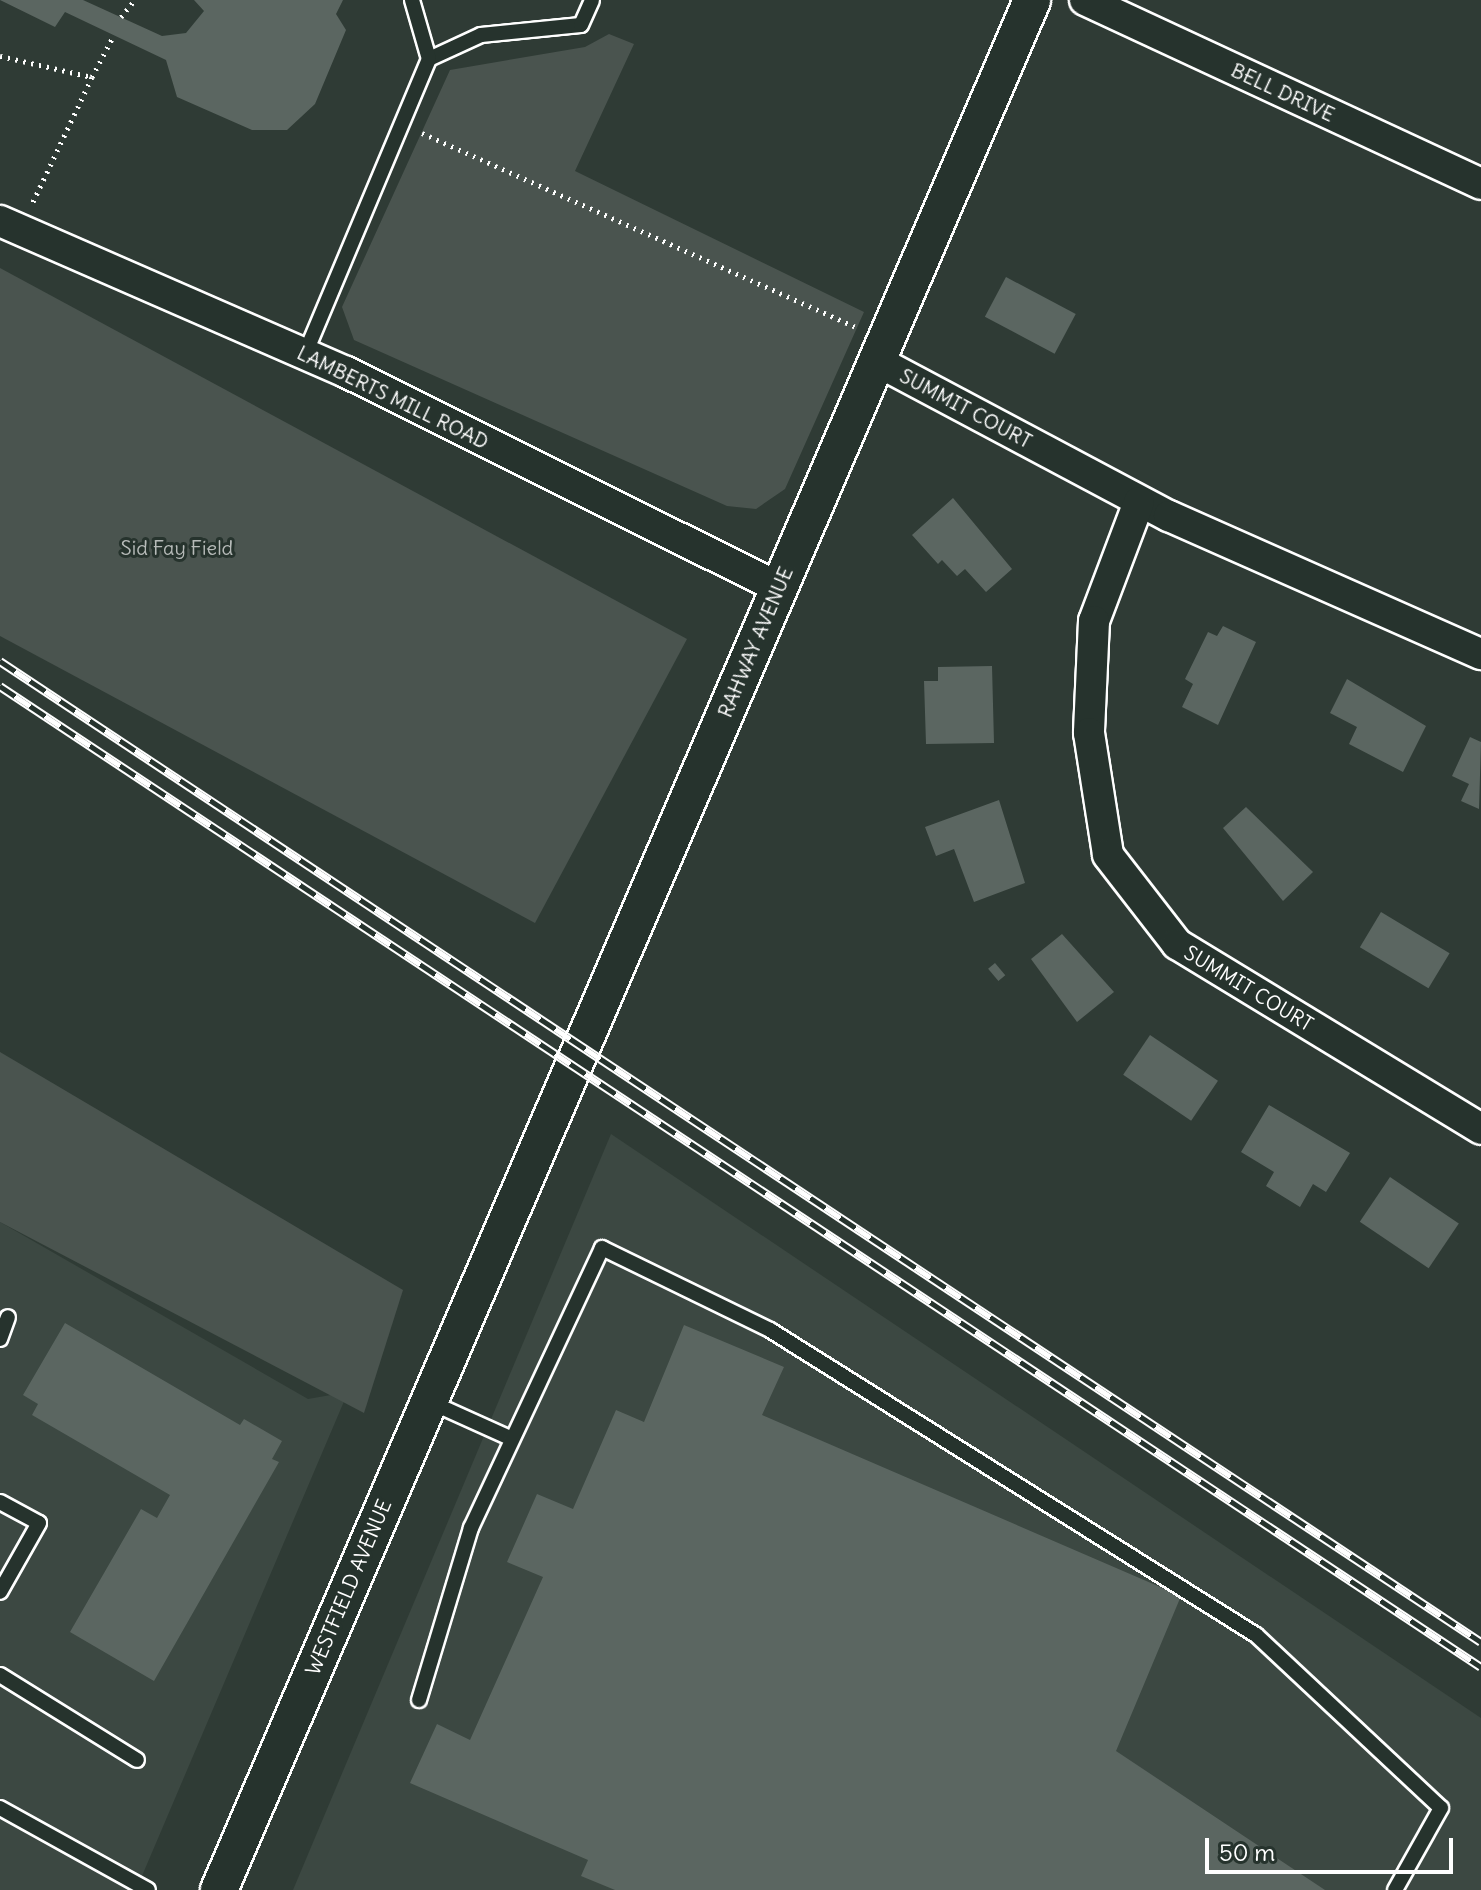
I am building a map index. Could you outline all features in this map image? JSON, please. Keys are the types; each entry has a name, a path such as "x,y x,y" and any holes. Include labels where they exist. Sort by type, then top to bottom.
{"street":[{"name":"RAHWAY AVENUE","path":"477,1284 1032,0"},
{"name":"BELL DRIVE","path":"1085,0 1481,184"},
{"name":"LAMBERTS MILL ROAD","path":"10,225 305,354 779,588"},
{"name":"SUMMIT COURT","path":"881,351 1139,502 1481,654"},
{"name":"SUMMIT COURT","path":"1139,502 1094,621 1089,733 1108,855 1177,944 1481,1129"},
{"name":"WESTFIELD AVENUE","path":"219,1890 477,1284"}],"lane":[{"path":"305,354 429,59 412,0"},
{"path":"429,59 481,35 581,25 592,0"},
{"path":"419,1700 451,1586 510,1438 602,1248 770,1330 1256,1635 1441,1808 1395,1890"},
{"path":"0,1339 8,1317"},
{"path":"428,1400 510,1438"},
{"path":"0,1502 39,1523 0,1592"},
{"path":"0,1675 137,1760"},
{"path":"0,1808 148,1890"}],"path":[{"path":"121,17 135,0"},
{"path":"10,225 114,35"},
{"path":"0,56 92,77"},
{"path":"402,124 881,351"}],"shaded area":[{"path":"611,1134 1481,1718 1481,1890 293,1890"},
{"path":"0,1222 308,1399 348,1392 136,1890 0,1890"}],"green space":[{"path":"609,34 634,44 575,171 864,312 785,489 756,509 727,506 354,340 342,307 450,70 585,47"},
{"name":"Sid Fay Field","path":"0,268 687,639 535,923 0,636"},
{"path":"0,1052 403,1290 364,1413 0,1222"}],"building":[{"path":"0,0 83,0 162,36 186,33 204,11 194,0 343,0 336,14 346,30 315,104 287,130 252,130 177,97 166,60 65,12 55,27"},
{"path":"1006,277 1076,314 1055,354 985,317"},
{"path":"953,498 1012,569 986,592 965,569 957,576 942,560 938,564 912,535"},
{"path":"1223,626 1256,642 1218,725 1182,707 1193,684 1185,679 1208,632 1217,636"},
{"path":"992,666 994,743 926,744 924,681 938,681 938,667"},
{"path":"1347,679 1426,726 1403,772 1349,744 1357,727 1330,713"},
{"path":"1470,737 1481,742 1479,809 1461,801 1469,784 1452,776"},
{"path":"999,800 1025,883 974,902 954,849 936,856 925,827"},
{"path":"1246,807 1313,872 1283,901 1223,828"},
{"path":"1381,912 1450,953 1428,988 1360,947"},
{"path":"1062,934 1114,992 1077,1022 1031,959"},
{"path":"995,963 1005,975 998,981 988,969"},
{"path":"1150,1035 1218,1081 1191,1121 1123,1075"},
{"path":"1269,1105 1350,1153 1326,1192 1313,1184 1300,1207 1266,1186 1274,1172 1241,1152"},
{"path":"1390,1177 1459,1223 1429,1268 1360,1222"},
{"path":"65,1323 240,1425 244,1419 282,1441 272,1459 279,1462 154,1681 70,1632 141,1509 157,1518 170,1495 32,1415 38,1404 23,1395"},
{"path":"684,1325 784,1367 762,1415 1181,1596 1116,1751 1325,1890 615,1890 581,1876 588,1860 410,1783 437,1724 470,1740 543,1577 507,1562 537,1494 573,1509 616,1410 644,1422"}],"railway":[{"path":"0,661 1481,1642"},
{"path":"0,686 1481,1667"}]}
